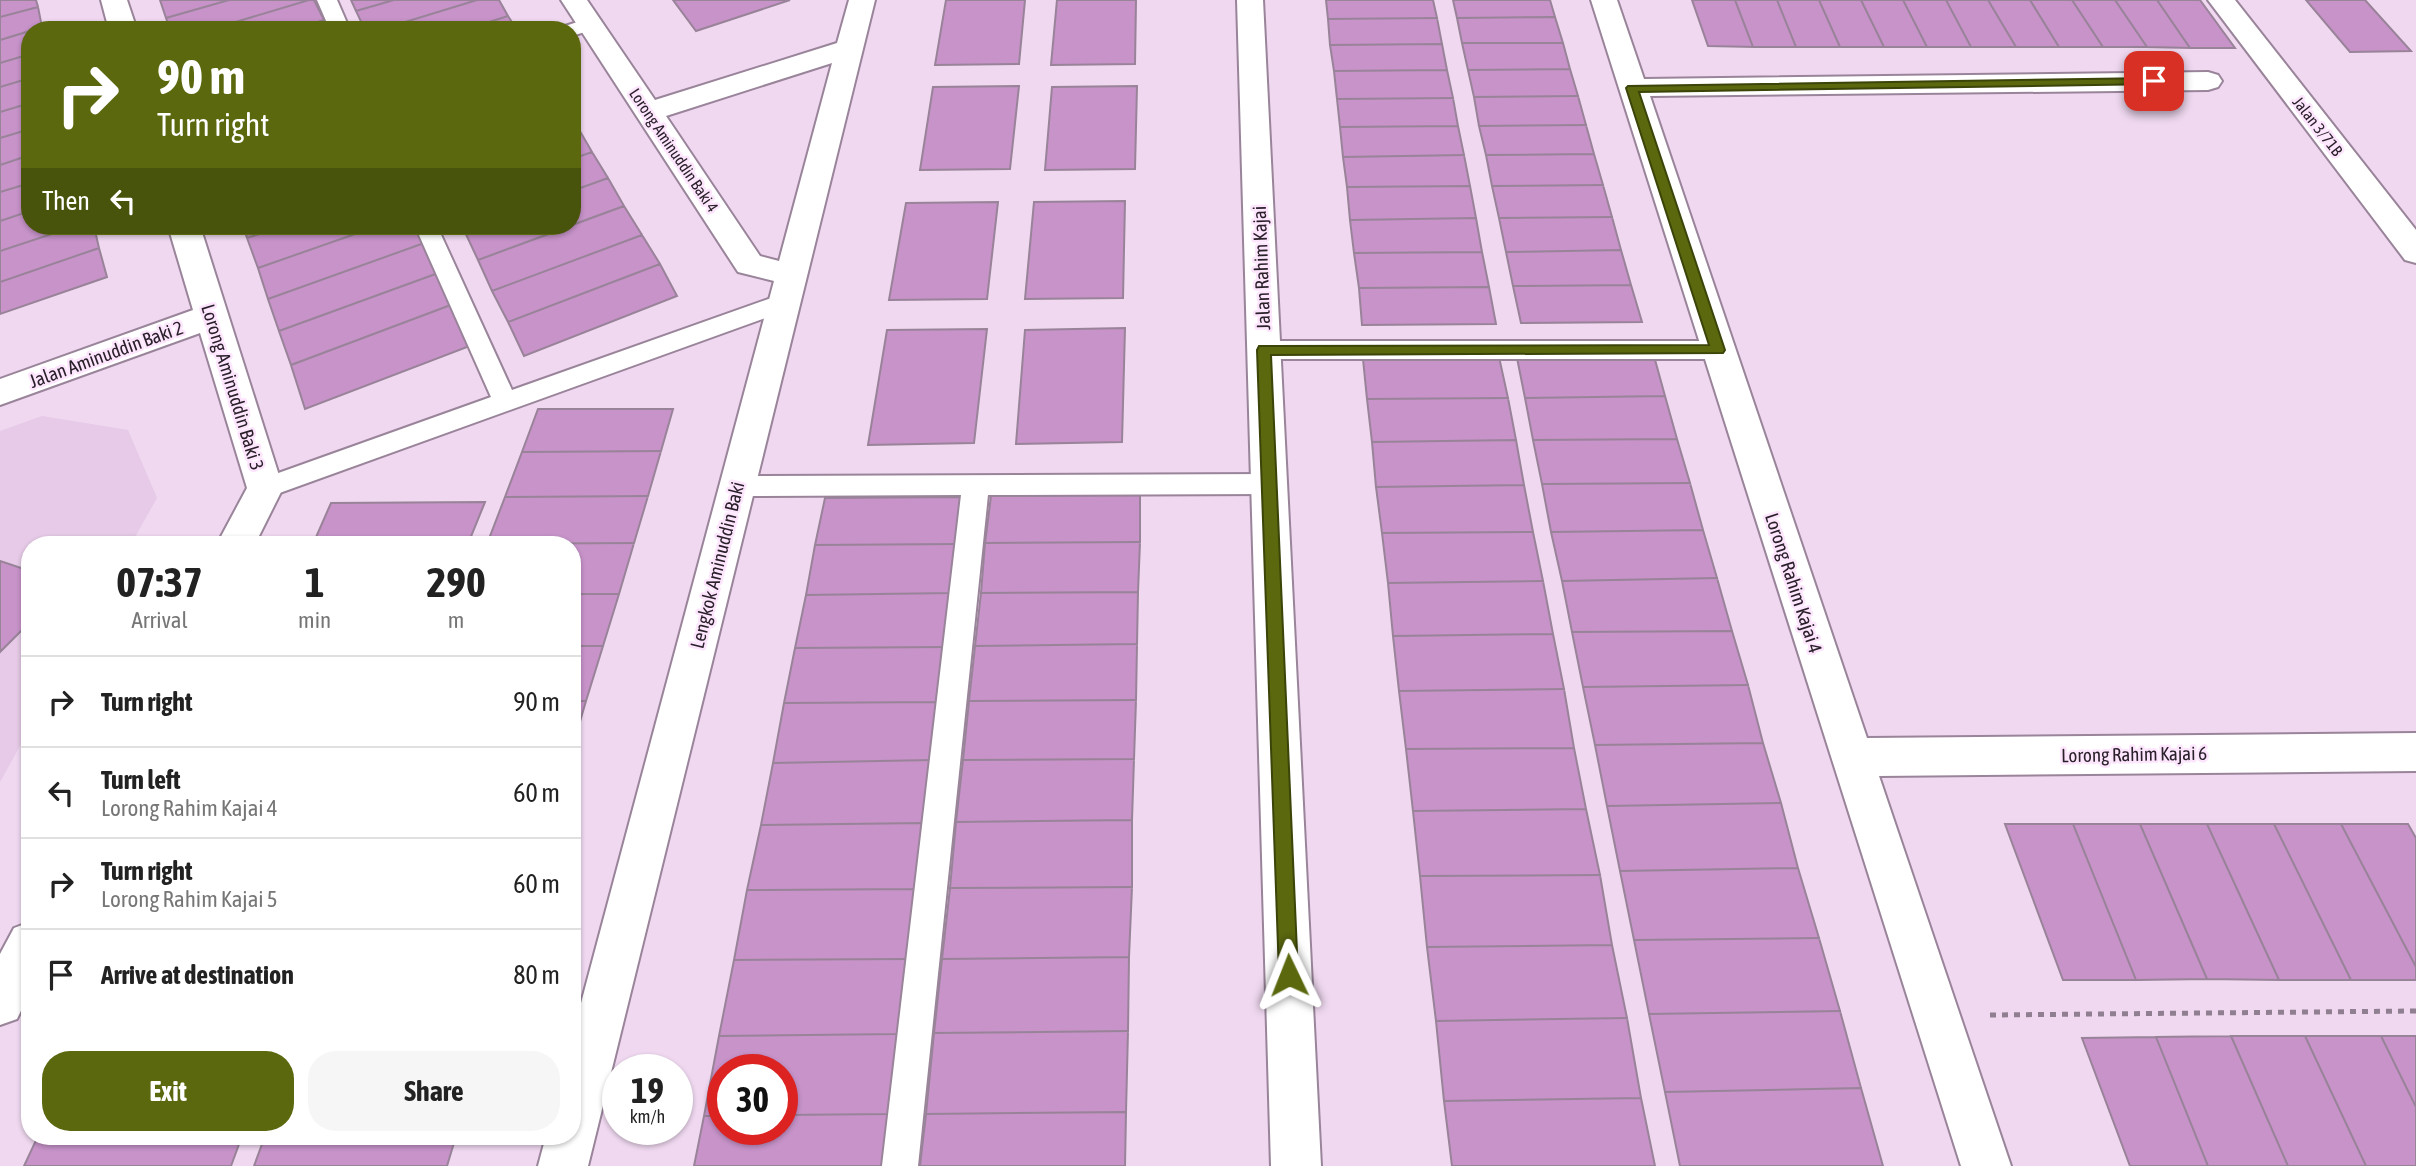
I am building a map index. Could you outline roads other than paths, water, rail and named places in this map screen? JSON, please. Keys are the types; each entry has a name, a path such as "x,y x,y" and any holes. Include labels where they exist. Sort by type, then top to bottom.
{"street":[{"path":"114,0 120,21"},
{"name":"Lengkok Aminuddin Baki","path":"581,1098 862,0"},
{"name":"Jalan Rahim Kajai","path":"1250,0 1296,1166"},
{"name":"Lorong Rahim Kajai 4","path":"1604,0 1986,1166"},
{"name":"Jalan 3/71B","path":"2221,0 2416,252"},
{"name":"Lorong Aminuddin Baki 4","path":"579,18 648,111 749,264 788,288"},
{"path":"648,111 850,48"},
{"path":"1632,88 2208,81"},
{"name":"Lorong Aminuddin Baki 3","path":"187,235 265,488 240,536"},
{"name":"Jalan Aminuddin Baki 2","path":"0,392 212,316"},
{"name":"Lorong Rahim Kajai 6","path":"1852,757 2416,752"},
{"path":"0,1002 21,961"},
{"name":"Lengkok Aminuddin Baki","path":"563,1166 569,1145"}],"lane":[{"path":"327,0 336,21"},
{"path":"430,235 505,401"},
{"path":"265,488 505,401 788,288"},
{"path":"1264,350 1718,350"},
{"path":"738,486 1269,484"},
{"path":"900,1166 976,485"}]}
